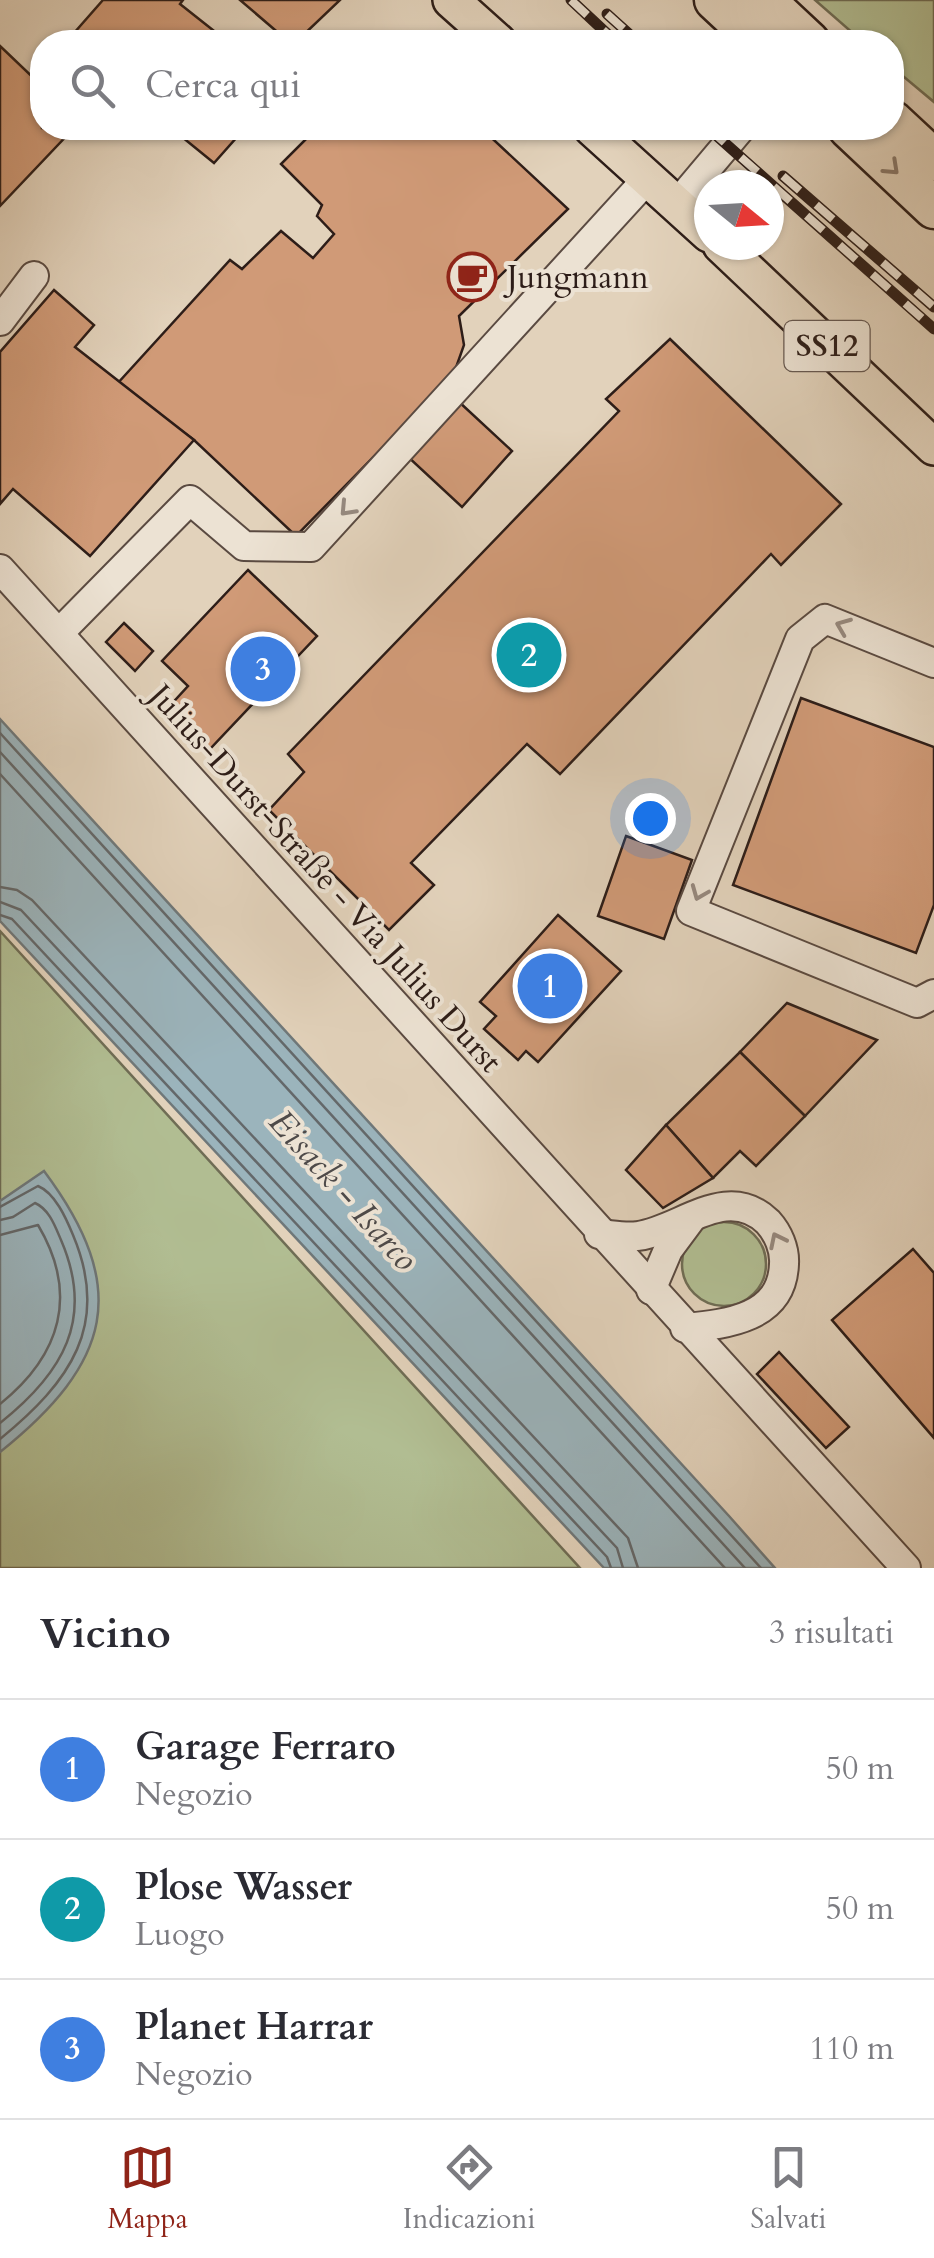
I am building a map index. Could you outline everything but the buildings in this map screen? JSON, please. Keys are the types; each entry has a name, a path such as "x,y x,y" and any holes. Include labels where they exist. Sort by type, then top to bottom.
{"highway":[{"path":"715,0 747,30"},
{"path":"764,0 796,30"},
{"path":"904,132 934,160"},
{"path":"862,140 934,208"}],"main road":[{"path":"451,0 485,30"},
{"path":"605,140 694,220"},
{"name":"SS12","path":"737,260 934,448"}],"street":[{"path":"676,204 731,140"},
{"path":"59,633 190,500 244,546 312,547 648,178"},
{"path":"0,321 34,276"},
{"name":"Julius-Durst-Straße - Via Julius Durst","path":"0,570 906,1568"},
{"path":"934,662 825,619 800,639 691,912 917,1003 934,994"},
{"path":"600,1234 636,1237 717,1206 752,1211 778,1236 784,1275 776,1294 746,1318 685,1328"},
{"path":"651,1290 668,1250 692,1218"}],"green space":[{"path":"815,0 934,0 934,102 904,77 904,30 849,30"},
{"path":"0,931 580,1568 0,1568"},
{"path":"716,1222 732,1222 748,1229 759,1240 766,1264 763,1280 754,1294 732,1306 716,1306 700,1299 689,1288 682,1272 682,1256 689,1240 700,1229"}],"water":[{"name":"Eisack - Isarco","path":"0,719 775,1568 604,1568 0,921"},
{"path":"44,1171 72,1213 90,1252 98,1288 97,1322 86,1355 66,1387 0,1452 0,1201"}],"railway":[{"path":"571,0 603,30"},
{"path":"607,14 625,30"},
{"path":"721,140 934,329"},
{"path":"784,177 934,307"}],"place":[{"name":"Jungmann","path":"472,277"},
{"name":"Plose Wasser","path":"529,655"},
{"name":"Planet Harrar","path":"263,669"},
{"name":"Garage Ferraro","path":"550,986"}]}
